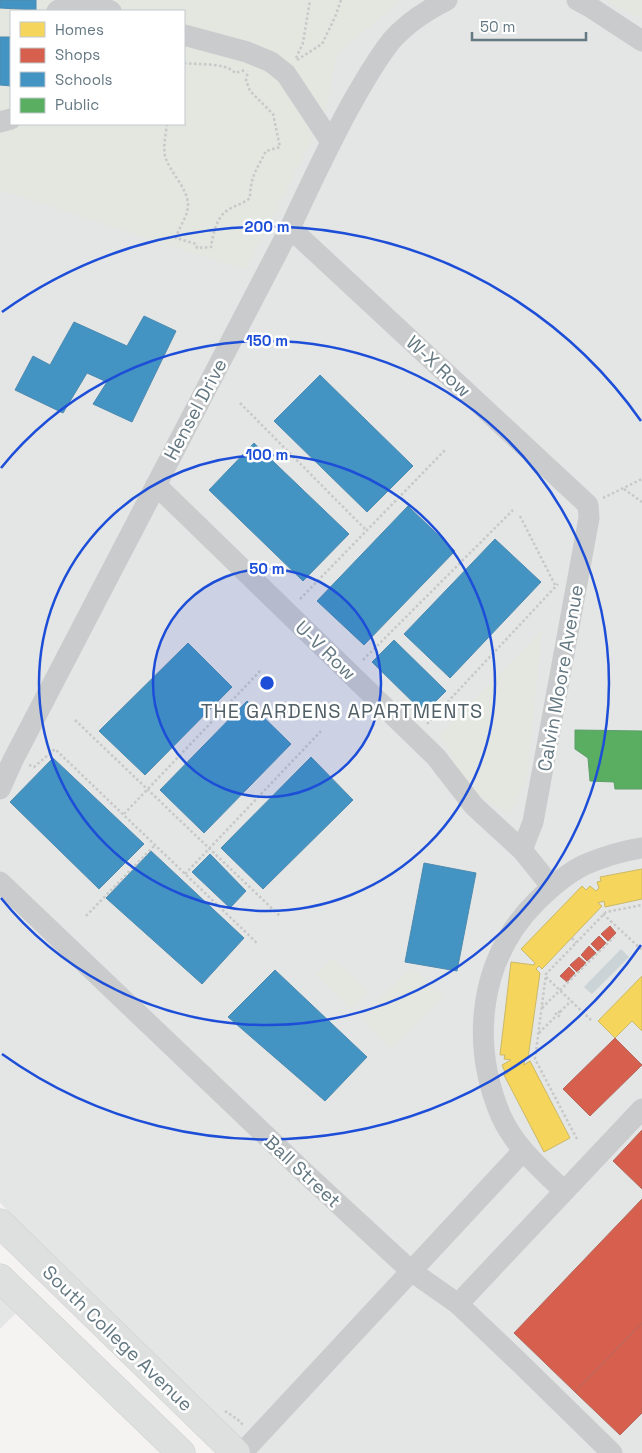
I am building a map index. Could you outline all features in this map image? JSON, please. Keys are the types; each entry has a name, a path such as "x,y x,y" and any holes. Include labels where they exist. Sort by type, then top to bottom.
{"main road":[{"name":"South College Avenue","path":"0,1223 236,1453"},
{"name":"South College Avenue","path":"0,1278 181,1453"}],"street":[{"name":"Hensel Drive","path":"0,789 14,757 290,228 331,142 364,81 393,39 410,23 432,7 447,0"},
{"path":"577,0 642,41"},
{"path":"59,10 78,3 92,4 108,10"},
{"path":"185,35 247,52 271,62 286,74 331,142"},
{"name":"W-X Row","path":"290,228 588,505"},
{"name":"U-V Row","path":"156,485 436,757 474,806 522,850 551,886"},
{"name":"Calvin Moore Avenue","path":"522,850 533,822 589,518 588,505"},
{"path":"564,1191 523,1151 502,1118 489,1082 483,1053 483,1015 491,974 507,939 526,912 551,886 583,866 618,852 642,848"},
{"name":"Ball Street","path":"0,882 305,1174 411,1271 458,1304 612,1453"},
{"path":"458,1304 642,1109"},
{"path":"242,1453 523,1151"}],"path":[{"path":"310,0 303,42 294,62 322,44 335,17 340,0"},
{"path":"167,125 165,157 180,182 188,203 186,217 176,238 196,244 197,248 211,247 214,229 226,211 250,198 250,185 254,173 266,151 280,147 273,114 250,91 246,80 249,69 235,73 230,68 215,65 185,63"},
{"path":"240,403 367,531"},
{"path":"287,612 446,449"},
{"path":"588,505 642,479"},
{"path":"624,489 642,502"},
{"path":"350,674 513,510"},
{"path":"520,516 555,585"},
{"path":"415,737 555,585 580,569"},
{"path":"124,814 261,670"},
{"path":"76,720 281,917"},
{"path":"185,874 321,731"},
{"path":"14,757 34,767 55,749 257,943"},
{"path":"86,916 155,845"},
{"path":"577,1139 535,1059 546,974 603,914 642,905"},
{"path":"603,914 642,950"},
{"path":"541,1009 614,937"},
{"path":"572,938 576,943"},
{"path":"546,976 591,1020"},
{"path":"538,1034 556,1016 556,1012 560,1012 571,1001"}],"shaded area":[{"path":"0,0 642,0 642,1453 253,1453 0,1203"},
{"path":"0,0 402,0 338,53 324,115 246,270 12,194 0,192"},
{"path":"605,0 642,0 642,19"},
{"path":"542,630 527,778 510,815 474,792 456,766 440,734"},
{"path":"621,949 629,957 592,994 584,987"},
{"path":"332,958 368,991 352,1009 316,975"},
{"path":"412,967 443,996 392,1049 361,1019"},
{"path":"0,1296 17,1312 0,1329"}],"building: Homes":[{"path":"642,869 642,899 605,907 604,901 598,903 602,906 542,969 539,966 536,969 540,973 528,1058 525,1058 524,1065 530,1061 570,1138 544,1152 504,1075 508,1073 507,1071 505,1072 502,1065 511,1060 504,1059 505,1055 500,1055 511,962 534,965 535,963 521,949 582,886 586,890 590,886 596,891 599,888 597,882 601,881 600,877"},
{"path":"642,976 642,1031 632,1021 615,1038 598,1021"}],"building: Shops":[{"path":"610,926 616,933 608,941 601,934"},
{"path":"599,936 606,943 598,951 591,944"},
{"path":"589,946 596,953 587,961 581,955"},
{"path":"579,957 586,963 577,972 570,965"},
{"path":"569,967 575,973 567,982 560,976"},
{"path":"615,1038 642,1065 590,1116 563,1089"},
{"path":"642,1130 642,1189 613,1161"},
{"path":"642,1199 642,1323 575,1392 514,1333"},
{"path":"642,1323 642,1413 620,1435 575,1392"}],"building: Schools":[{"path":"0,0 36,0 36,10 0,8"},
{"path":"0,37 10,37 10,86 0,85"},
{"path":"144,316 176,331 132,422 93,404 107,382 87,373 63,413 15,390 33,356 50,365 74,322 127,346"},
{"path":"320,375 413,466 367,512 274,421"},
{"path":"254,443 349,534 303,581 209,490"},
{"path":"408,506 455,551 364,645 317,601"},
{"path":"495,539 541,582 450,678 404,634"},
{"path":"394,640 446,691 424,713 372,662"},
{"path":"188,643 232,687 145,775 99,731"},
{"path":"247,701 291,744 204,833 160,790"},
{"path":"311,757 353,800 263,889 221,848"},
{"path":"53,758 144,844 99,889 10,802"},
{"path":"151,851 244,938 202,984 106,898"},
{"path":"210,854 246,891 230,908 192,872"},
{"path":"424,863 476,873 457,971 405,962"},
{"path":"275,970 367,1057 325,1101 228,1017"}],"building: Public":[{"path":"575,730 642,731 642,789 615,789 614,782 590,781 588,758 575,749"}],"district":[{"name":"THE GARDENS APARTMENTS","path":"342,711"}]}
